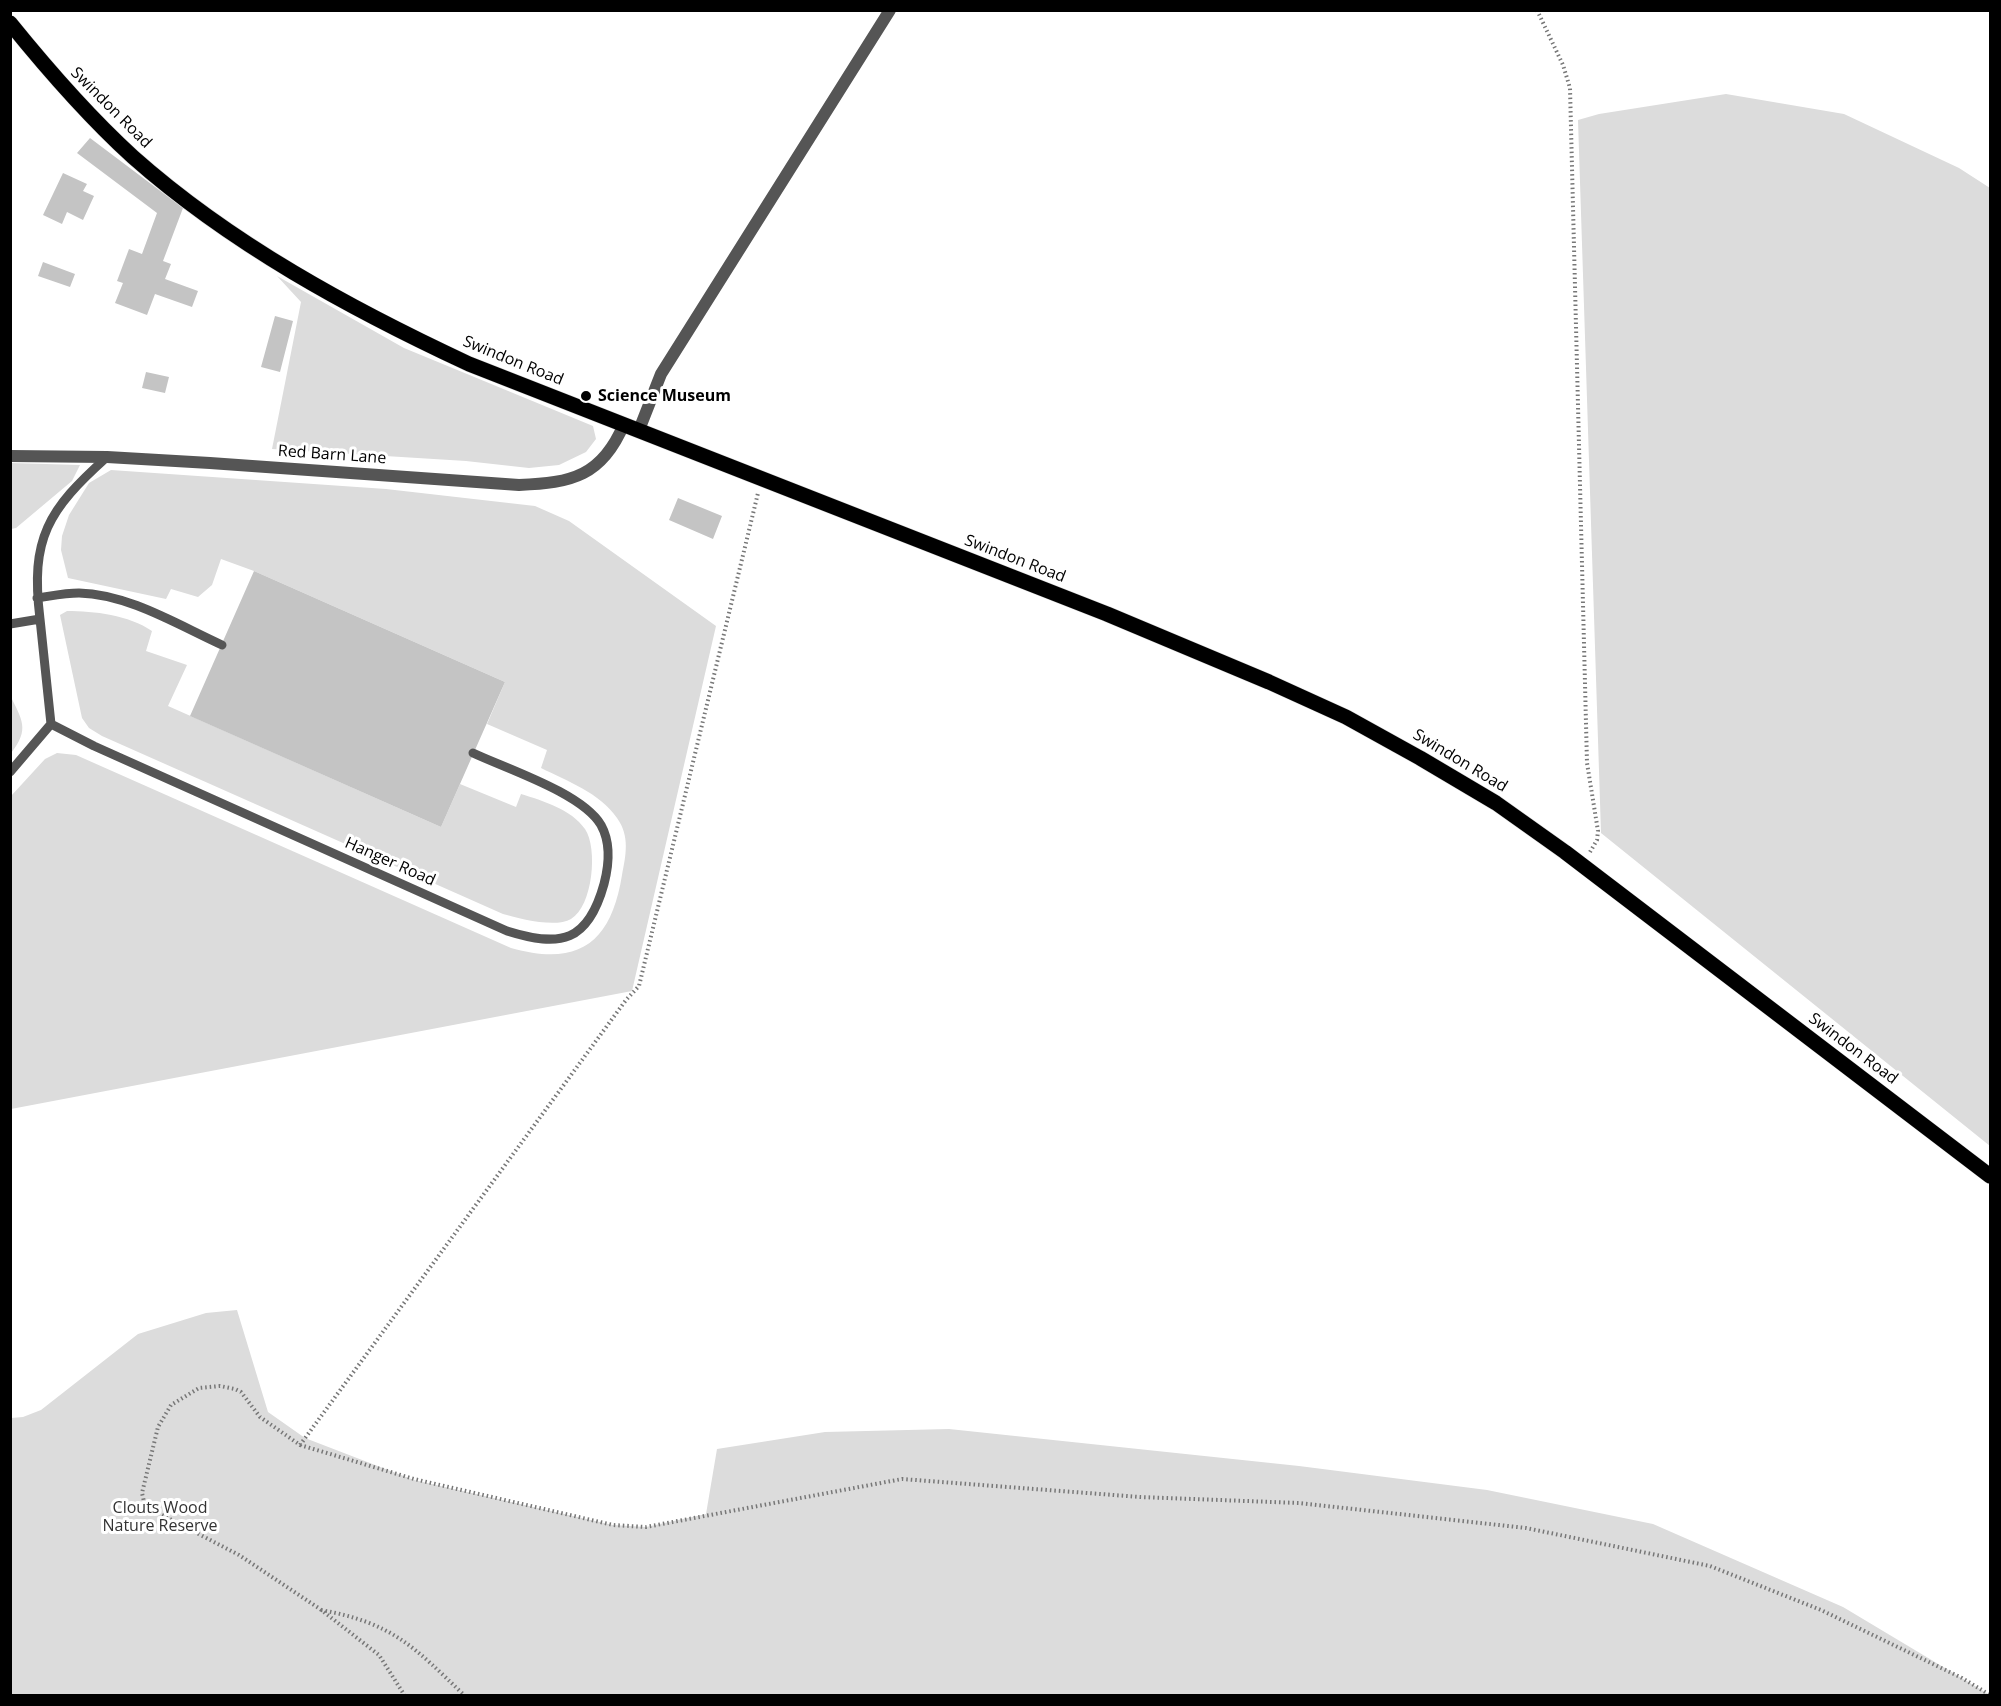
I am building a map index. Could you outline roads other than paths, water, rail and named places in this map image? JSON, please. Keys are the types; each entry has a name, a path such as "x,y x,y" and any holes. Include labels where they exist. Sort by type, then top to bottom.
{"main road":[{"name":"Swindon Road","path":"10,22 64,88 112,137 162,181 237,236 318,287 402,333 469,364 1107,614 1346,717 1496,803 1582,865 1990,1176"}],"street":[{"path":"639,430 661,374 890,10"},
{"name":"Red Barn Lane","path":"10,456 107,457 519,485 543,484 560,483 591,469 609,453 624,424"}],"lane":[{"path":"10,772 51,724 37,598 39,547 45,529 68,494 107,457"},
{"path":"37,598 79,593 102,596 142,609 222,645"},
{"path":"10,624 40,619"},
{"name":"Hanger Road","path":"51,724 94,746 507,931 541,939 557,938 580,931 589,922 597,908 608,869 606,839 600,825 581,805 473,753"}],"place":[{"name":"Science Museum","path":"586,396"}],"park label":[{"name":"Clouts Wood Nature Reserve","path":"160,1517"}]}
